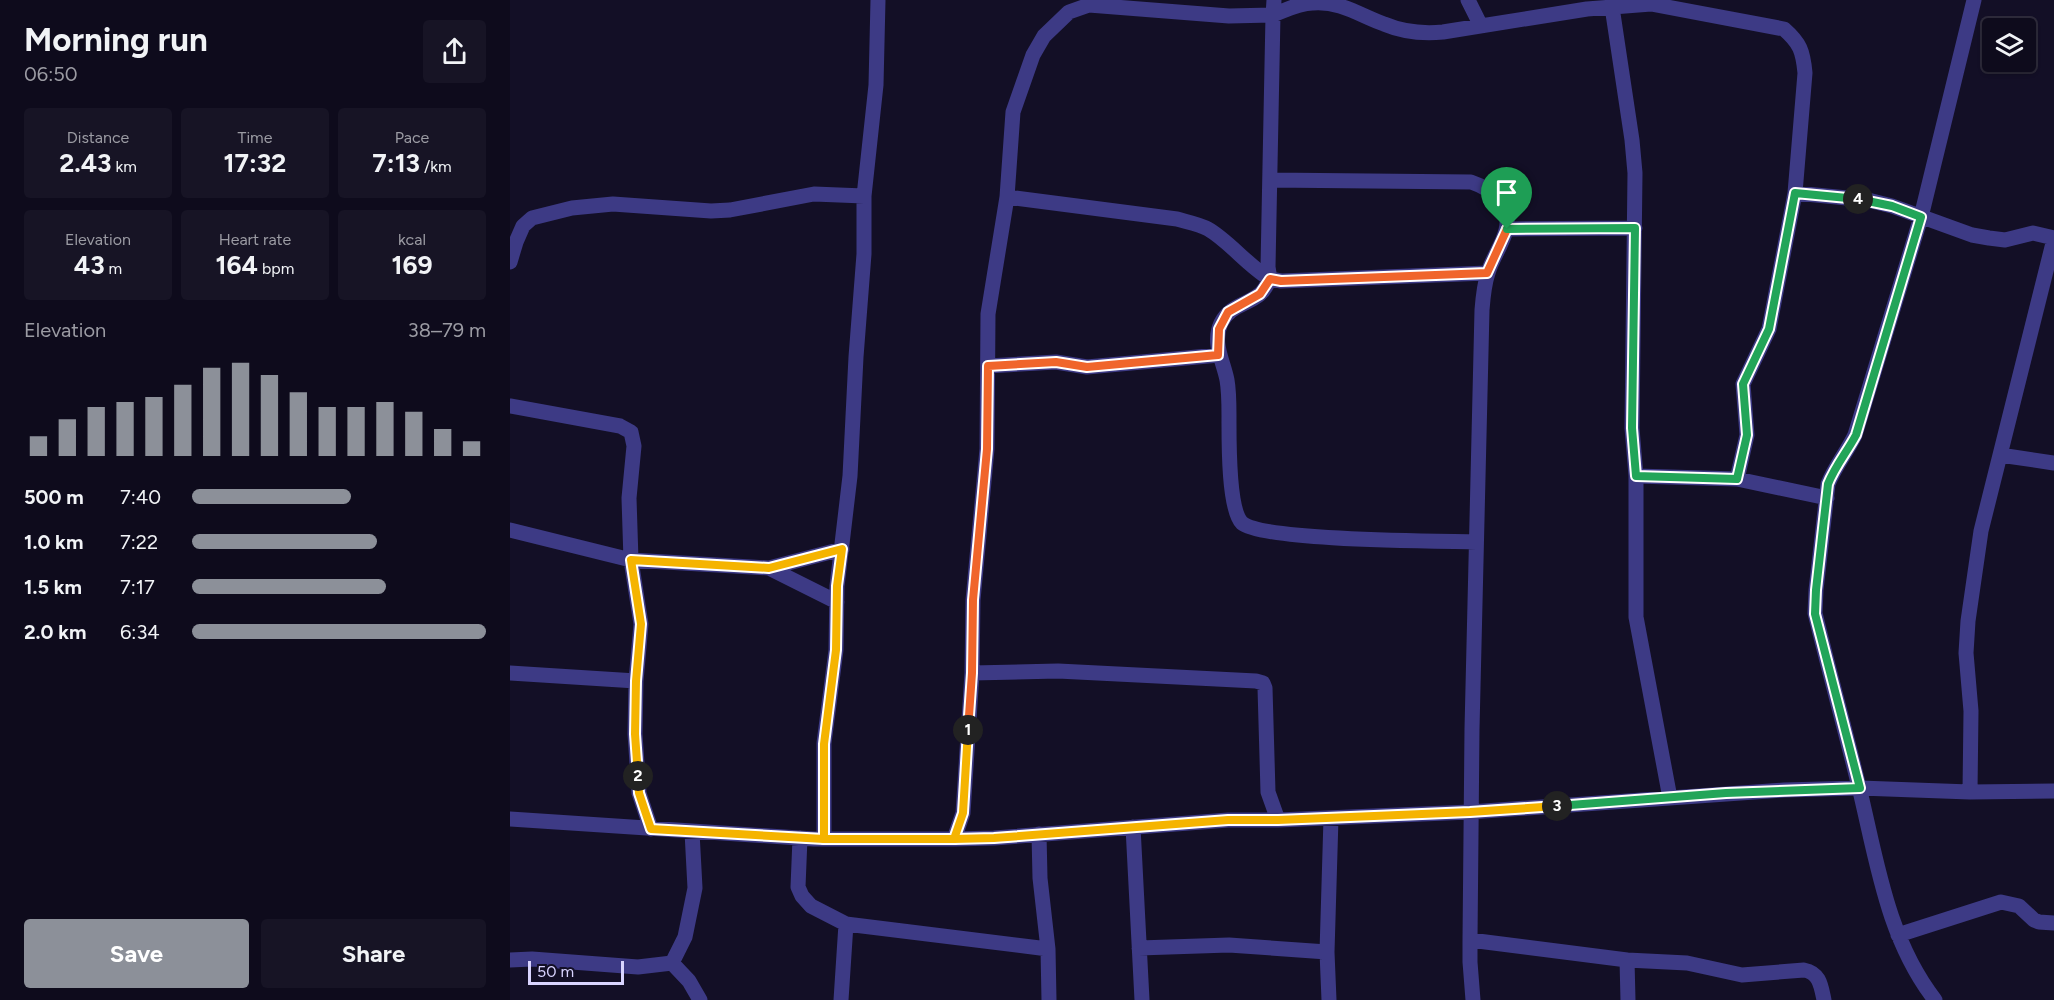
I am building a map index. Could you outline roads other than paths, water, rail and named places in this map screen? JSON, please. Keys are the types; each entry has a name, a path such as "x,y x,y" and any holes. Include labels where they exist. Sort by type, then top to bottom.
{"street":[{"path":"824,839 824,744 836,650 837,586 850,476 855,357 864,254 864,196 876,85 879,0"},
{"path":"1468,0 1481,26"},
{"path":"1935,1000 1912,965 1898,935 1879,876 1860,788 1815,614 1828,484 1834,468 1856,435 1921,217 1974,0"},
{"path":"954,839 963,813 972,673 973,600 987,449 988,314 1007,198 1013,112 1033,55 1044,36 1069,12 1089,3 1229,16 1274,7 1333,3 1409,32 1434,33 1587,9 1651,2 1784,29 1797,40 1803,54 1805,73 1795,193 1769,329 1743,384 1747,435 1737,479"},
{"path":"1274,7 1268,267 1270,279 1260,294 1228,312 1219,329 1218,355 1227,379 1232,495 1237,515 1243,524 1300,536 1476,542"},
{"path":"1612,7 1635,173 1632,428 1636,476 1635,617 1670,798"},
{"path":"1270,180 1472,182 1486,187 1501,202 1506,213 1507,229 1487,273 1482,310 1470,812 1470,970 1473,1000"},
{"path":"1795,193 1868,200 1892,206 1972,235 2005,240 2033,233 2054,239 1981,531 1966,639 1971,711 1970,792"},
{"path":"510,262 523,226 532,218 572,208 613,204 711,211 730,210 814,194 864,196"},
{"path":"1007,198 1177,219 1195,224 1209,230 1270,279 1281,281 1487,273"},
{"path":"1507,229 1635,228"},
{"path":"988,366 1056,362 1087,367 1218,355"},
{"path":"510,406 620,426 631,432 634,446 629,498 631,560 641,624 636,681 635,734 639,793 651,829"},
{"path":"2000,455 2054,464"},
{"path":"1636,476 1737,479 1827,498"},
{"path":"510,530 631,560 769,568 842,549"},
{"path":"769,568 837,602"},
{"path":"972,673 1058,671 1263,683 1268,792 1278,820"},
{"path":"510,673 636,681"},
{"path":"510,819 800,838 954,839 1228,820 1470,812 1784,790 1860,788 1970,792 2054,791"},
{"path":"1329,1000 1327,952 1331,818"},
{"path":"1133,827 1142,1000"},
{"path":"672,963 685,937 695,888 692,832"},
{"path":"1039,834 1040,878 1048,949 1049,1000"},
{"path":"800,838 798,887 802,896 811,906 846,924 1048,949"},
{"path":"1898,935 2001,902 2019,906 2039,922 2054,923"},
{"path":"841,1000 846,924"},
{"path":"1470,940 1627,960 1687,963 1742,975 1804,969 1812,971 1819,980 1824,1000"},
{"path":"1139,948 1229,945 1327,952"},
{"path":"510,960 532,959 638,967 672,963"},
{"path":"1627,960 1628,1000"},
{"path":"672,963 689,981 700,1000"}]}
